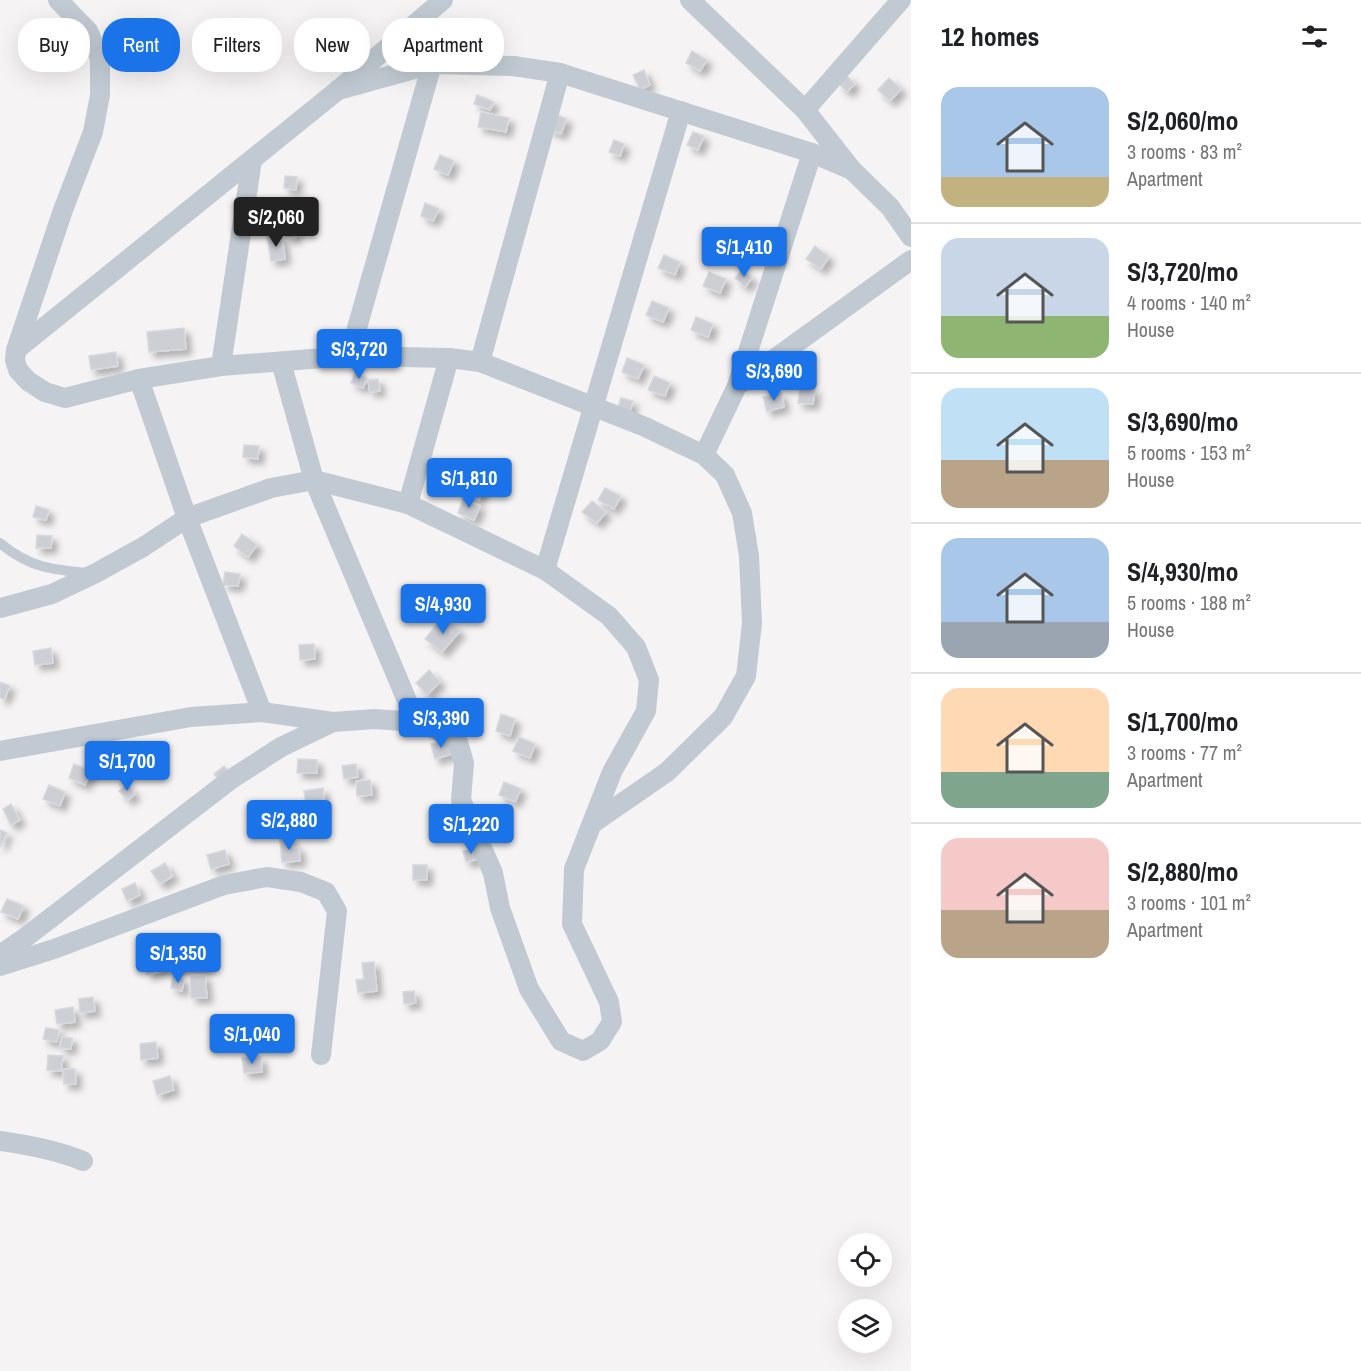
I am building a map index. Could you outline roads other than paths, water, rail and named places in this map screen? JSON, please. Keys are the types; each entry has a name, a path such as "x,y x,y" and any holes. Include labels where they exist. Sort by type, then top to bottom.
{"street":[{"path":"58,0 88,31 100,58 100,95 93,132 63,210 16,350 15,360 18,370 28,381 45,392 65,398 139,379 221,366 349,356 449,358 480,362 643,426 704,455 725,475 742,513 749,556 752,622 746,676 723,717 667,772 593,823"},
{"path":"16,350 338,90 443,0"},
{"path":"690,0 805,111 852,170 890,207 911,237"},
{"path":"805,111 901,0"},
{"path":"504,66 560,73 812,153 852,170"},
{"path":"338,90 403,72"},
{"path":"349,356 430,72"},
{"path":"480,362 560,73"},
{"path":"545,570 681,111"},
{"path":"704,455 737,386 812,153"},
{"path":"221,366 252,160"},
{"path":"737,386 911,260"},
{"path":"408,504 449,358"},
{"path":"280,362 314,480 417,722"},
{"path":"139,379 187,518 262,712"},
{"path":"0,608 52,594 96,573 143,547 187,518 271,488 314,480 408,504 545,570 609,616 636,647 649,680 646,711 612,772 574,869 572,924 609,1002 612,1022 600,1041 583,1051 561,1041 529,989 500,908 493,873 461,800 464,763 458,742 437,730 417,722 375,719 333,722 262,712 191,717 0,751"},
{"path":"0,955 230,780 281,747 333,722"},
{"path":"0,966 54,950 224,885 267,877 302,882 326,892 337,910 321,1055"},
{"path":"0,1141 34,1146 83,1161"}],"lane":[{"path":"0,543 32,564 52,570 96,573"}]}
